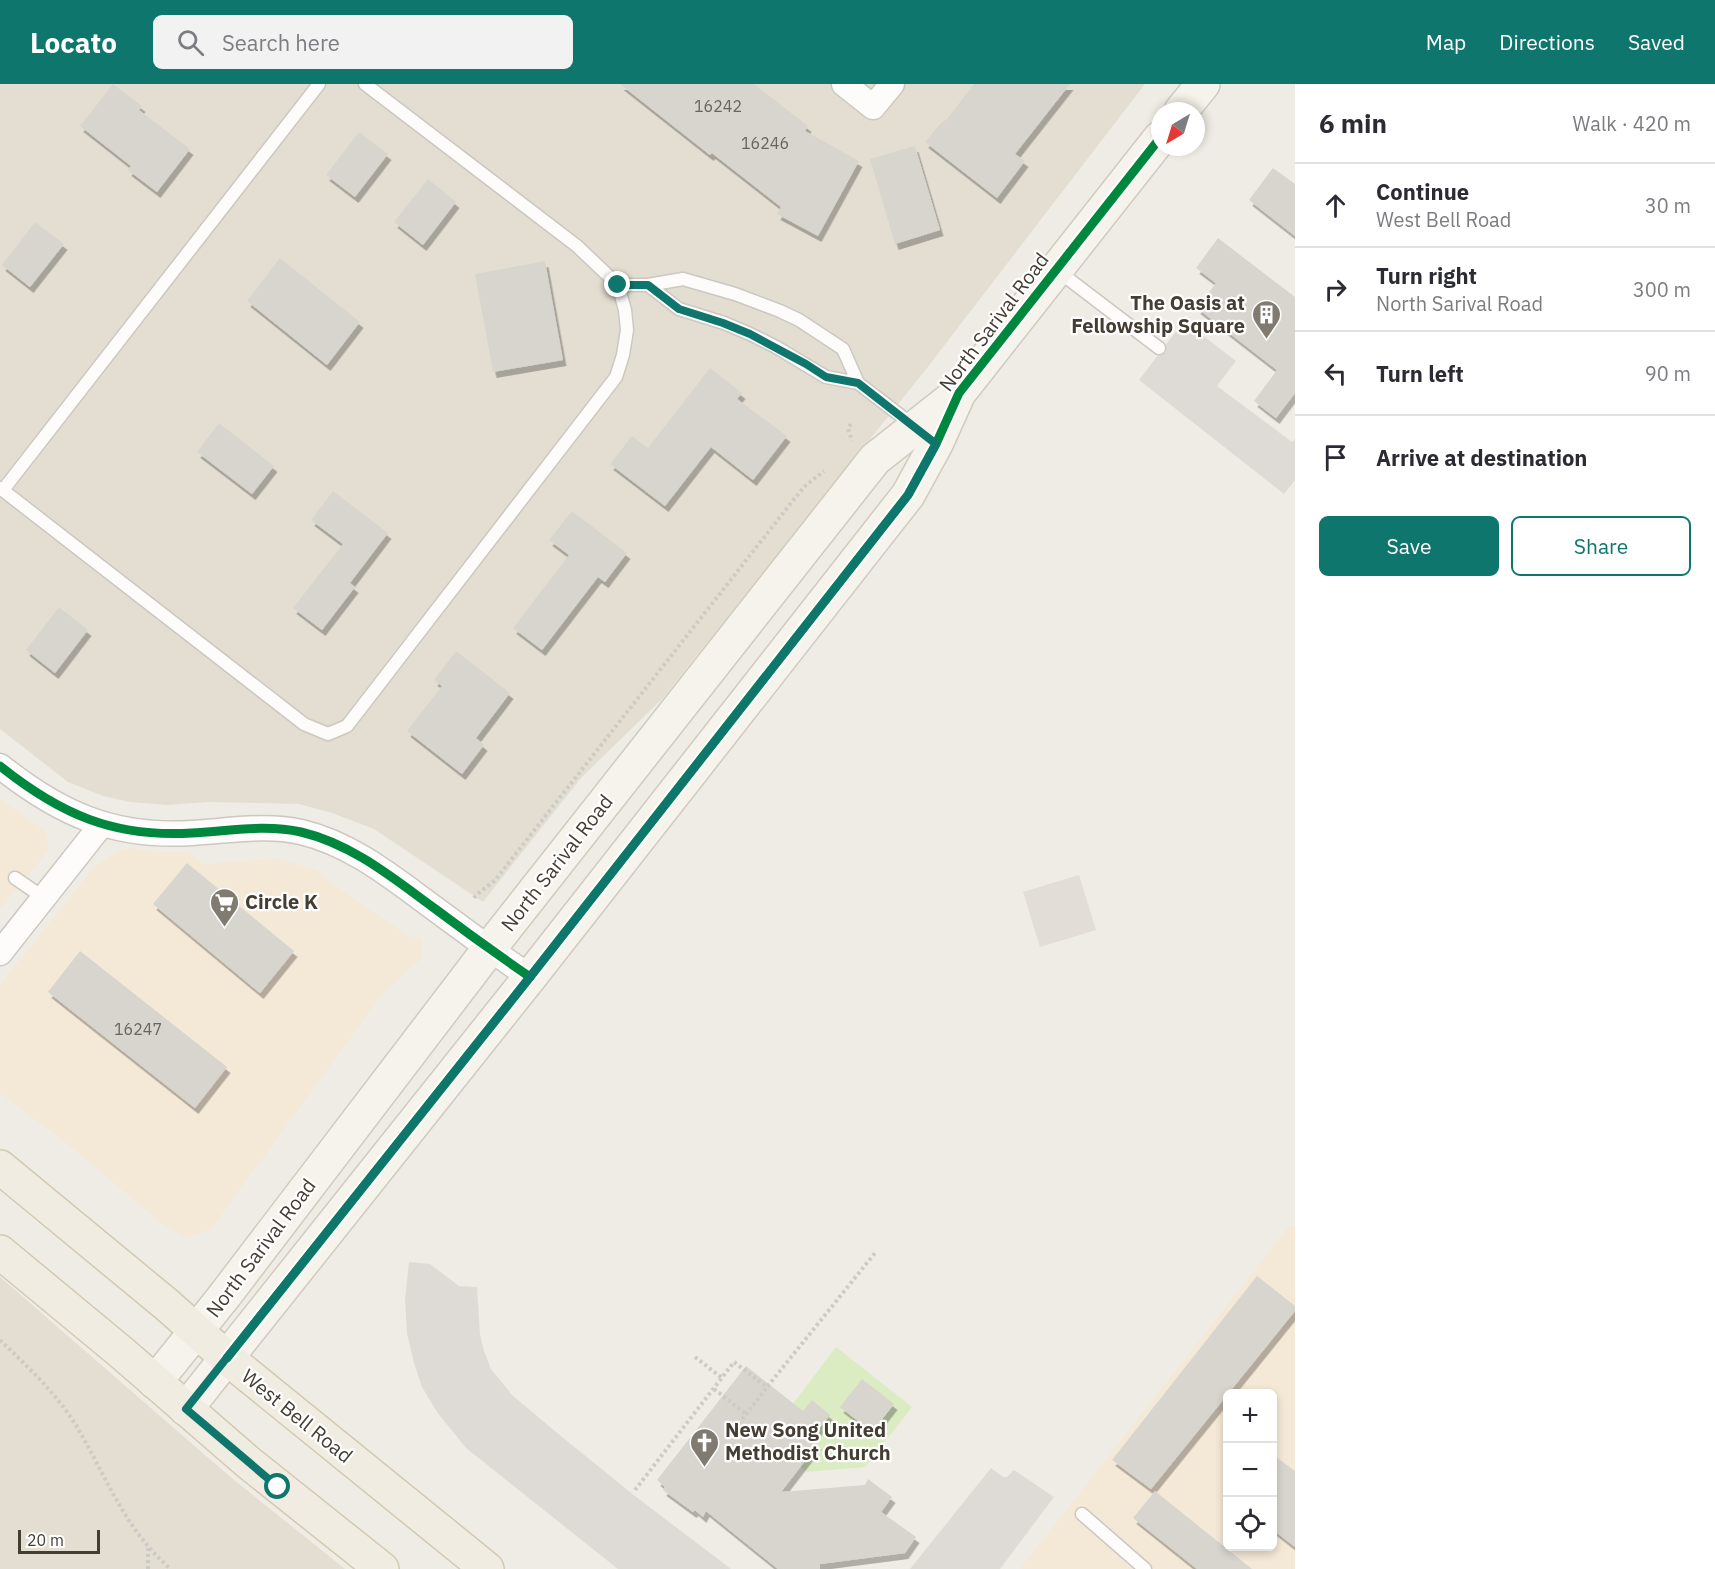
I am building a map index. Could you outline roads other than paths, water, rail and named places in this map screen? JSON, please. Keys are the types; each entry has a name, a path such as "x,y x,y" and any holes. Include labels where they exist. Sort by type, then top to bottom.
{"main road":[{"path":"1188,102 1203,84"},
{"name":"North Sarival Road","path":"186,1409 530,977 908,495 925,436 1151,149"},
{"name":"North Sarival Road","path":"155,1382 196,1332 489,949 875,459 925,436"},
{"name":"West Bell Road","path":"0,1167 166,1304 227,1358 487,1569"},
{"path":"0,1252 311,1514 382,1569"}],"street":[{"path":"844,84 873,107 892,84"},
{"path":"1,770 58,807 102,824 142,832 175,834 267,828 300,832 332,842 362,857 530,977"},
{"path":"0,953 102,824"}],"lane":[{"path":"319,84 1,489 304,724 328,734 347,726 616,377 623,355 627,330 625,310 618,285 577,246 365,84"},
{"path":"1056,269 1159,348"},
{"path":"618,285 648,285 683,279 780,310 800,320 843,349 858,383"},
{"path":"648,285 679,309 750,334 826,377 858,383 925,436"},
{"path":"15,878 44,898"},
{"path":"1082,1514 1145,1569"}],"place":[{"name":"The Oasis at Fellowship Square","path":"1266,340"},
{"name":"Circle K","path":"224,928"},
{"name":"New Song United Methodist Church","path":"704,1468"}]}
